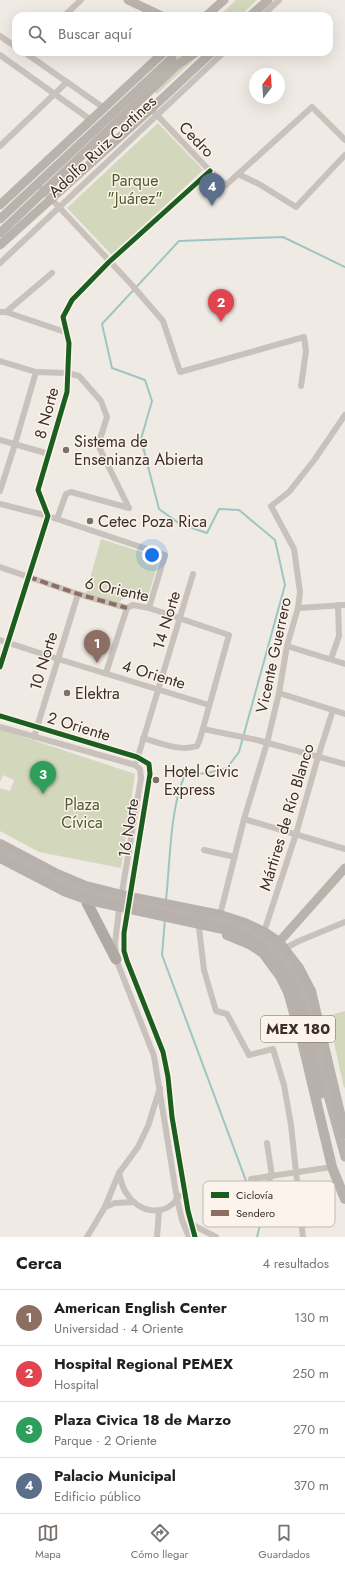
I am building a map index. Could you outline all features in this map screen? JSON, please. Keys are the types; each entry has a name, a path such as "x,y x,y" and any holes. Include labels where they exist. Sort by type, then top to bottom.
{"highway":[{"path":"87,903 116,959"}],"main road":[{"path":"128,0 154,12"},
{"path":"211,12 224,0"},
{"path":"254,12 268,0"},
{"name":"Adolfo Ruiz Cortines","path":"0,205 160,56"},
{"name":"Adolfo Ruiz Cortines","path":"0,245 51,199 154,112 208,56"},
{"path":"0,220 176,58"},
{"path":"0,233 176,58"},
{"name":"MEX 180","path":"0,844 55,873 86,886 126,896 220,915 245,923 264,932 282,945 299,968 312,991 345,1134"},
{"path":"0,850 55,879 80,890 107,898 229,924 252,934 273,949 288,966 299,985 306,1005 338,1181"},
{"path":"0,858 66,892 89,900 223,929 242,935 260,946 277,962 290,981 299,1002 323,1093 345,1158"},
{"name":"MEX 180","path":"0,862 48,887 87,903 232,936 265,956 280,976 288,992 302,1042 332,1167 345,1199"},
{"path":"265,956 282,945 345,868"}],"street":[{"path":"68,12 81,0"},
{"path":"266,12 280,0"},
{"path":"1,37 12,44"},
{"path":"31,56 104,108"},
{"name":"Adolfo Ruiz Cortines","path":"0,263 59,207 154,112 219,56"},
{"path":"0,65 3,57 91,120"},
{"path":"0,146 67,82"},
{"path":"345,140 312,107 238,174 259,184 296,207 345,155"},
{"name":"Cedro","path":"154,112 210,171 226,185 238,174"},
{"name":"8 Norte","path":"48,516 38,490 67,392 69,343 68,333 63,317 72,300 109,262 210,171"},
{"path":"30,176 144,298 163,322 180,372 304,338 306,351 301,386"},
{"path":"3,312 52,273"},
{"path":"3,312 68,333"},
{"path":"0,361 36,372 68,373 79,376 101,401 107,417 98,445 129,508 71,492 66,494 57,519"},
{"path":"0,491 36,372"},
{"name":"Vicente Guerrero","path":"220,915 244,819 267,743 279,693 287,646 298,608 300,592 294,549 270,506 289,492 315,459 345,415"},
{"path":"0,440 49,454"},
{"path":"0,504 48,516 165,555 149,608"},
{"path":"0,667 48,516"},
{"name":"6 Oriente","path":"0,567 30,576 78,594 127,608 133,605 149,608 180,620 229,635 209,705"},
{"name":"14 Norte","path":"138,767 137,757 193,574"},
{"name":"10 Norte","path":"34,737 78,594"},
{"path":"298,608 345,604"},
{"path":"331,659 339,636 338,605"},
{"path":"106,673 127,608"},
{"name":"4 Oriente","path":"0,640 209,705"},
{"path":"287,646 345,664"},
{"path":"279,693 345,714"},
{"path":"143,738 176,747 191,748 197,746 209,705"},
{"name":"Mártires de Río Blanco","path":"264,932 296,834 333,710"},
{"name":"2 Oriente","path":"0,716 137,757 145,760 149,764"},
{"name":"2 Oriente","path":"0,727 138,767"},
{"path":"203,729 257,740 345,764"},
{"name":"16 Norte","path":"126,896 142,822 150,774 149,764"},
{"name":"16 Norte","path":"126,896 134,821 141,778 138,767"},
{"path":"244,819 345,849"},
{"path":"134,821 142,822"},
{"path":"204,850 235,857"},
{"path":"126,896 115,943 116,959 154,1056 182,1220 189,1237"},
{"path":"123,911 124,951 164,1052 172,1117 184,1188 195,1237"},
{"path":"282,945 345,922"},
{"path":"199,928 204,970 216,1011 227,1014 249,1055 273,1049 284,1085 297,1181"},
{"path":"154,1056 164,1052"},
{"path":"87,1237 105,1207 119,1173 138,1147 151,1117 160,1086"},
{"path":"151,1117 172,1117"},
{"path":"267,1143 270,1181"},
{"path":"251,1179 332,1167"},
{"path":"119,1173 123,1188 134,1202 146,1209 159,1211 169,1208 178,1199 184,1188"},
{"path":"105,1207 115,1203 134,1202"},
{"path":"157,1237 159,1211"},
{"path":"191,1224 216,1237"},
{"path":"302,1227 303,1237"}],"green space":[{"path":"236,0 257,0 244,12 223,12"},
{"path":"176,56 198,56 157,94 146,83"},
{"name":"Parque \"Juárez\"","path":"158,123 203,170 112,255 67,208"},
{"path":"101,539 160,558 146,602 126,597 115,605 86,593"},
{"name":"Plaza Cívica","path":"0,729 135,774 121,868 39,852 0,831 0,788 10,791 14,780 3,775 0,782"},
{"path":"345,1011 345,1087 344,1088 328,1016"}],"waterway":[{"path":"166,900 173,819 180,788 185,775 208,773 227,768 239,752 285,585 275,540 239,510 219,509 207,533 180,524 159,509 141,439 152,401 145,380 112,368 102,324 179,241 283,237 345,267"},
{"path":"165,919 162,955 246,1181"},
{"path":"257,1237 260,1227"}],"marked path":[{"path":"29,577 78,594 127,608"}],"cycle path":[{"path":"0,667 48,516 38,490 67,392 69,343 63,317 72,300 109,262 210,171"},
{"path":"0,716 137,757 149,764 150,774 124,933 124,951 163,1052 168,1077 172,1117 188,1211 195,1237"}],"place":[{"name":"Palacio Municipal","path":"212,206"},
{"name":"Hospital Regional PEMEX","path":"221,322"},
{"name":"Sistema de Ensenianza Abierta","path":"66,450"},
{"name":"Cetec Poza Rica","path":"90,521"},
{"name":"American English Center","path":"97,663"},
{"name":"Elektra","path":"67,693"},
{"name":"Hotel Civic Express","path":"156,780"},
{"name":"Plaza Civica 18 de Marzo","path":"43,794"}]}
